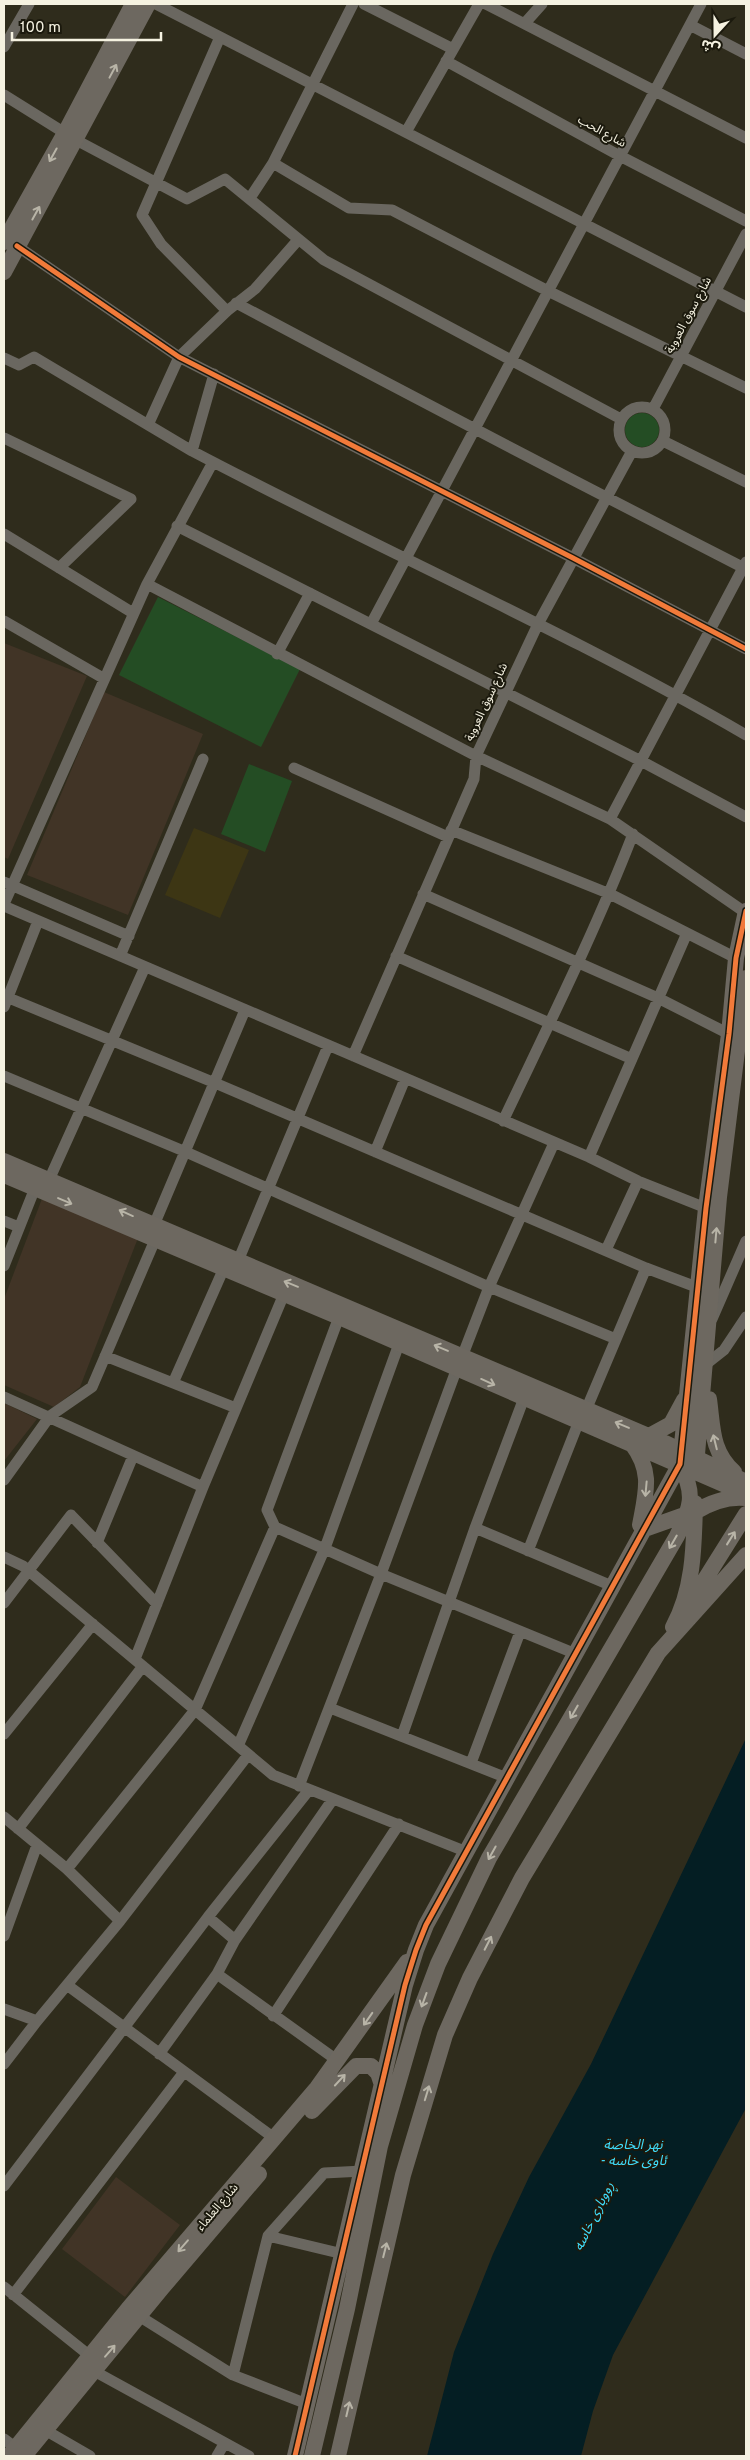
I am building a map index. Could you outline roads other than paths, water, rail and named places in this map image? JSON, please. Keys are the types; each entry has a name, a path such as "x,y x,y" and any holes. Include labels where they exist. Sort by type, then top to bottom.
{"street":[{"path":"4,47 29,4"},
{"path":"71,137 133,4"},
{"path":"4,272 11,244 148,4"},
{"path":"156,4 746,307"},
{"path":"250,198 273,163 352,4"},
{"path":"406,132 479,4"},
{"path":"486,4 746,138"},
{"path":"525,23 542,4"},
{"path":"371,624 701,4"},
{"path":"371,5 453,49"},
{"path":"690,24 746,54"},
{"path":"220,36 142,215 161,244 226,311"},
{"name":"شارع الحب","path":"446,61 620,156 746,221"},
{"path":"4,95 71,137 187,199 225,179 324,260 621,419"},
{"path":"273,163 349,208 392,210 548,291 746,388"},
{"name":"شارع سوق العروبة","path":"653,409 746,234"},
{"path":"148,425 179,357 226,311 255,289 298,240"},
{"path":"11,244 179,357 442,490 746,649"},
{"path":"236,303 475,430 745,567 610,818"},
{"path":"4,358 19,364 34,357 192,451 538,624 676,695 746,736"},
{"path":"192,451 214,374"},
{"path":"638,406 653,409 659,413 665,426 663,440 653,450 639,453 632,451 621,441 619,426 621,419 625,413 638,406"},
{"path":"4,438 131,499 59,568"},
{"path":"663,440 746,482"},
{"name":"شارع سوق العروبة","path":"352,1056 474,779 476,756 538,624 632,451"},
{"path":"213,462 176,526 146,584 8,884 4,905 589,1158 638,1182 706,1208"},
{"path":"176,526 505,694 641,761 746,817"},
{"path":"4,534 133,613"},
{"path":"146,584 277,654 476,756 610,818 746,912 736,958 706,1208 688,1388 690,1490 694,1553 689,1584 678,1618 658,1653"},
{"path":"277,654 310,593"},
{"path":"4,624 103,678"},
{"path":"120,956 203,759"},
{"path":"294,768 449,834 610,894 736,958"},
{"path":"503,1121 579,963 634,834"},
{"path":"8,884 129,936"},
{"path":"423,894 658,998 728,1034"},
{"path":"38,921 5,1000 215,1083 646,1268 699,1288"},
{"path":"589,1158 687,933"},
{"path":"396,956 632,1059"},
{"path":"49,1180 145,967"},
{"path":"312,2456 348,2309 374,2145 381,2082 416,1950 426,1925 640,1534 689,1461 705,1365 720,1188 742,1062 746,978"},
{"path":"4,1480 50,1416 92,1387 245,1010"},
{"path":"173,1383 268,1189 328,1046"},
{"path":"4,1076 186,1152 488,1287 616,1339"},
{"path":"375,1152 405,1079"},
{"path":"4,2186 125,2028 304,1788 330,1708 382,1574 488,1287 554,1143"},
{"path":"4,1161 49,1180 154,1232"},
{"path":"4,1175 154,1232 459,1362 582,1415 632,1444 689,1461"},
{"path":"606,1250 638,1182"},
{"path":"4,1266 35,1188"},
{"path":"4,1221 19,1227"},
{"path":"707,1331 746,1241"},
{"path":"231,1265 284,1294 399,1344 459,1362 524,1398 649,1436 689,1461 746,1489"},
{"path":"528,1551 582,1415 646,1268"},
{"path":"18,1829 139,1663 158,1604 203,1488 284,1294"},
{"path":"339,1317 268,1510 275,1527 382,1574 576,1654"},
{"path":"705,1365 724,1350 746,1317"},
{"path":"238,1746 324,1548 399,1344"},
{"path":"105,1356 236,1408"},
{"path":"705,1365 716,1448 726,1465 746,1489"},
{"path":"649,1436 663,1429 674,1420 688,1388"},
{"path":"4,1397 50,1416 203,1488"},
{"path":"402,1736 474,1528 524,1398"},
{"path":"632,1444 644,1463 646,1476 640,1534"},
{"path":"97,1543 133,1456"},
{"path":"640,1534 692,1515 746,1489"},
{"path":"338,2456 369,2314 427,2091 446,2035 470,1978 522,1878 658,1653 746,1514"},
{"path":"4,1603 71,1515 158,1604"},
{"path":"295,2456 362,2171 374,2145 415,2024 438,1964 489,1858 677,1536 692,1515"},
{"path":"67,1869 195,1710 275,1527"},
{"path":"474,1528 612,1586"},
{"path":"658,1653 746,1555"},
{"path":"4,1557 29,1570 273,1775 467,1852"},
{"path":"4,1734 93,1624"},
{"path":"471,1763 520,1632"},
{"path":"557,1687 592,1680"},
{"path":"330,1708 507,1778"},
{"path":"4,2064 120,1921 248,1755"},
{"path":"159,2054 217,1974 236,1940 333,1799"},
{"path":"4,1817 67,1869 120,1921"},
{"path":"273,2016 399,1824"},
{"path":"4,1936 37,1845"},
{"path":"208,1917 236,1940"},
{"name":"شارع العلماء","path":"13,2450 45,2430 92,2363 338,2061 416,1950"},
{"path":"217,1974 338,2061"},
{"path":"67,1985 274,2138"},
{"path":"4,2009 37,2021"},
{"name":"شارع العلماء","path":"13,2450 92,2363 139,2316 322,2099 347,2072 356,2066 366,2065 375,2070 381,2082"},
{"path":"13,2295 184,2072"},
{"path":"233,2375 268,2236 324,2173 362,2171"},
{"path":"268,2236 343,2254"},
{"path":"4,2287 92,2363 224,2444 249,2456"},
{"path":"348,2309 369,2314"},
{"path":"139,2316 233,2375 307,2404"},
{"path":"45,2430 90,2456"},
{"path":"217,2456 224,2444"}],"water":[{"name":"نهر الخاصة - ئاوی خاسە","path":"746,1738 746,2108 613,2355 593,2411 581,2456 427,2456 454,2352 493,2254 529,2177 591,2064"}],"water label":[{"name":"ڕووباری خاسە","path":"593,2216"}]}
